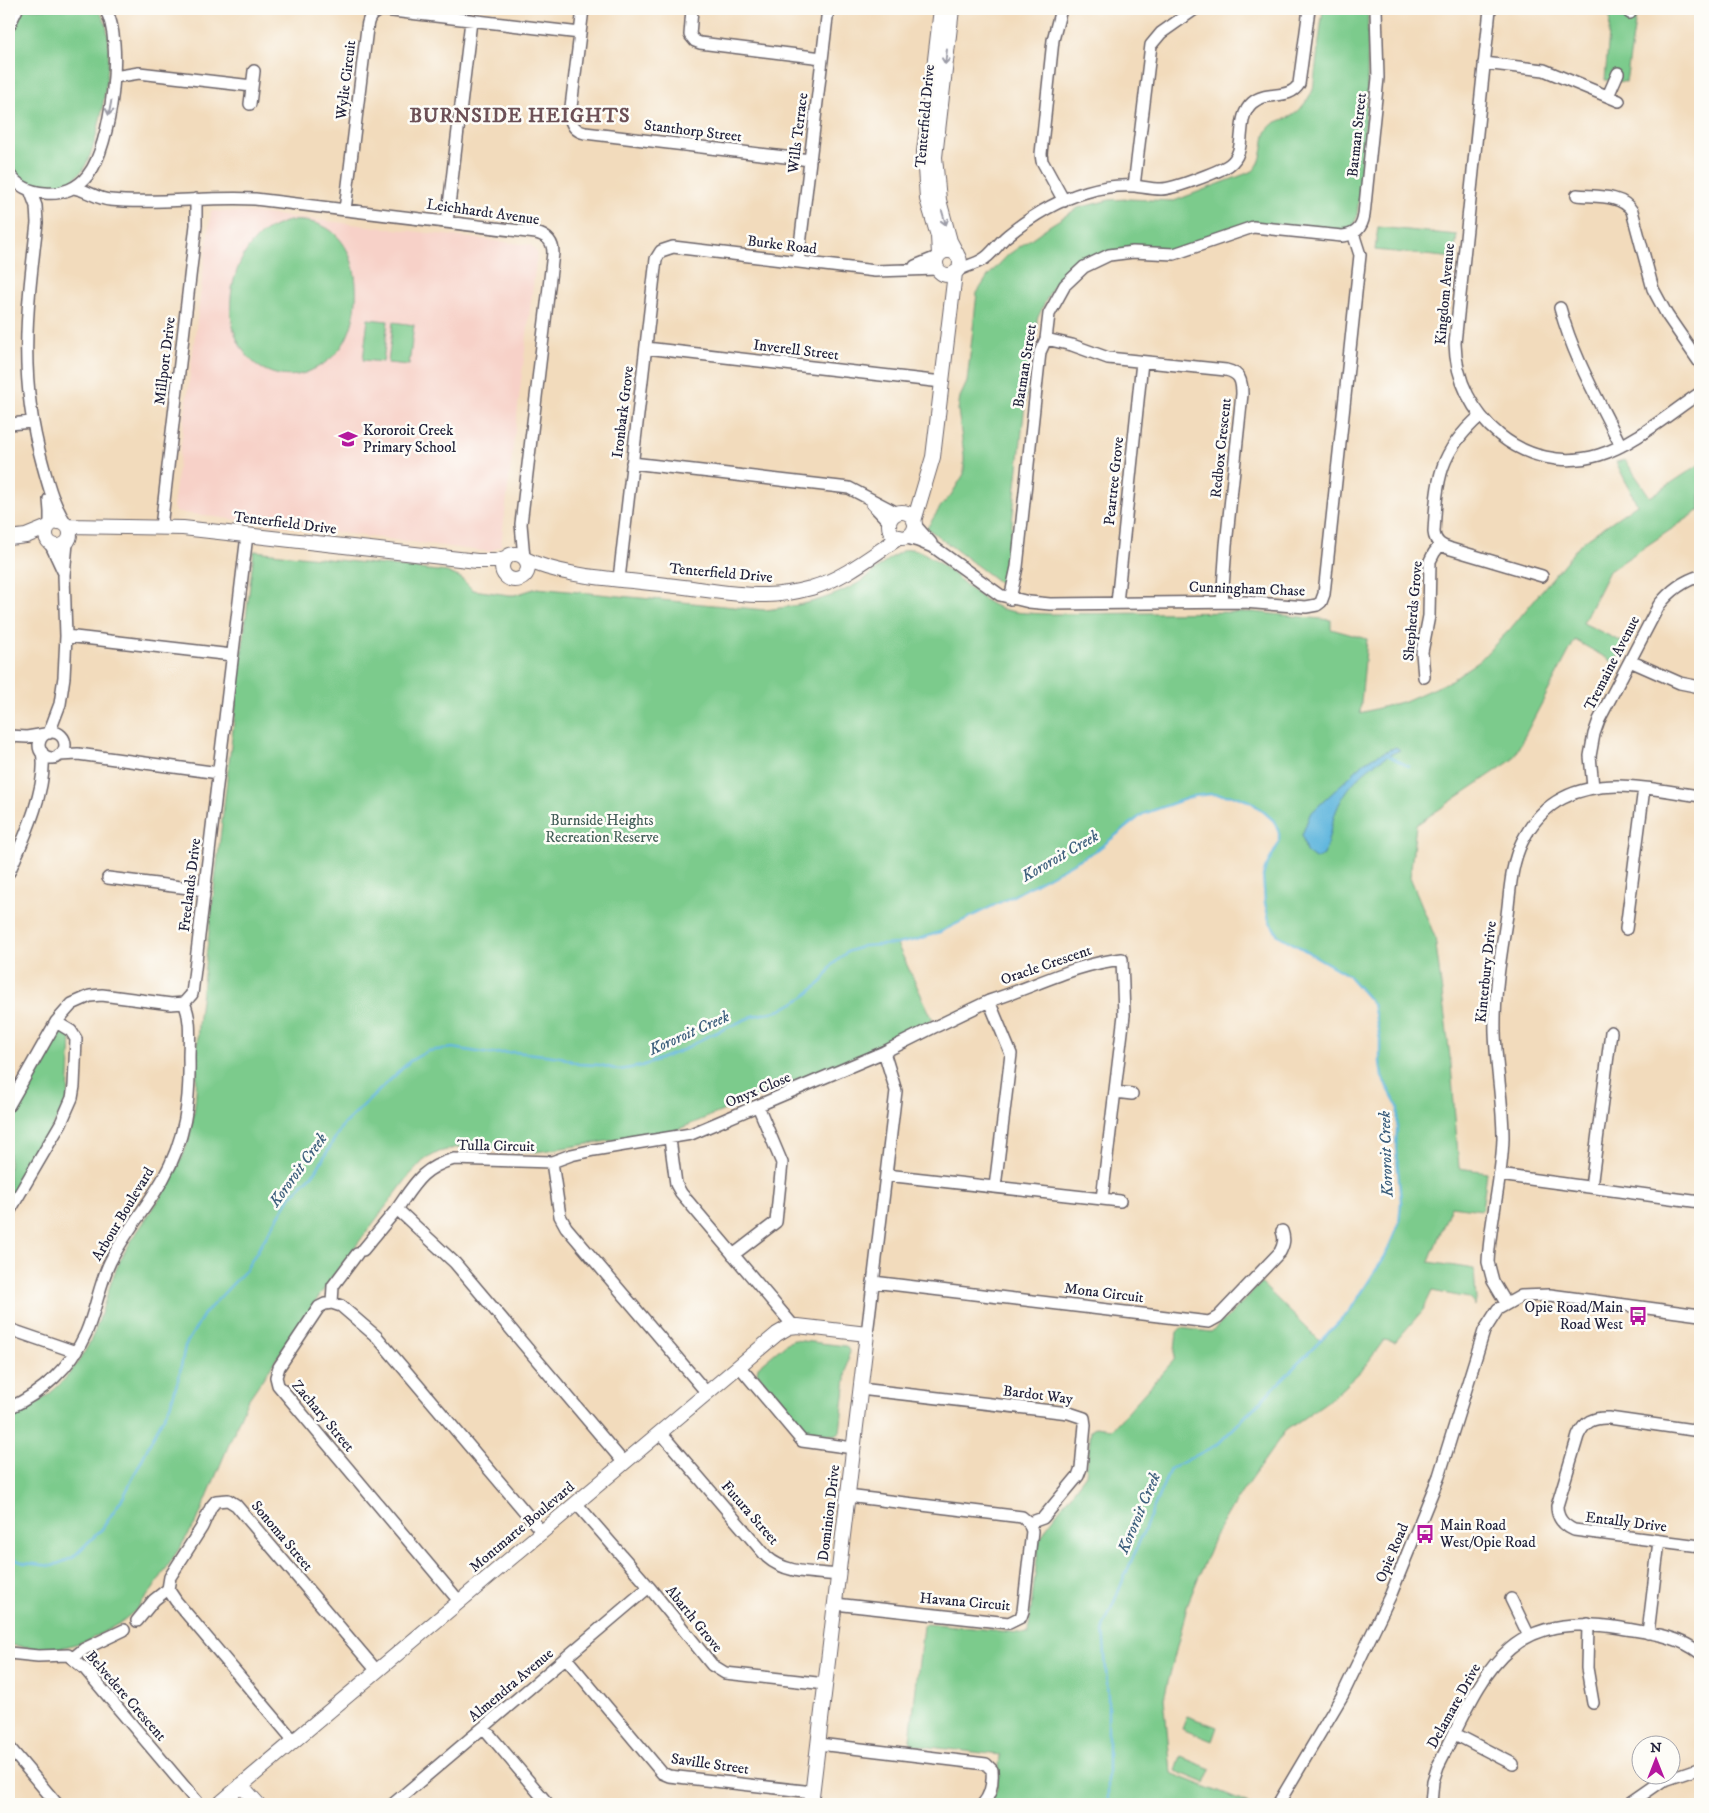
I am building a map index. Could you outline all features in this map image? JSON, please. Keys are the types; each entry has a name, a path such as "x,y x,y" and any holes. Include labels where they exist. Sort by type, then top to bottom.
{"street":[{"path":"9,26 17,9"},
{"path":"11,178 30,190 39,193 56,193 74,188 89,174 99,154 107,123 114,77 113,26 105,9"},
{"name":"Stanthorp Street","path":"583,9 570,115 572,124 580,132 810,160"},
{"path":"692,9 690,35 695,41 700,43 822,58"},
{"name":"Wills Terrace","path":"798,262 828,9"},
{"name":"Tenterfield Drive","path":"940,9 924,152 927,199 938,236 938,263 947,286 951,307"},
{"name":"Tenterfield Drive","path":"952,9 935,157 940,200 950,241 958,255"},
{"path":"1061,9 1054,35 1041,154 1042,161 1064,201"},
{"path":"1134,186 1151,44 1161,33 1195,9"},
{"path":"990,254 970,257 946,250 938,263 947,275 984,259 990,254 1000,242 1014,230 1038,214 1086,191 1119,186 1154,189 1170,188 1234,161 1239,148 1244,115 1251,104 1263,96 1286,94 1299,84 1309,9"},
{"name":"Batman Street","path":"1010,599 1017,567 1040,352 1046,339 1049,314 1065,285 1084,267 1109,255 1133,252 1174,254 1253,227 1342,236 1353,234 1361,227 1364,215 1378,78 1376,9"},
{"name":"Kingdom Avenue","path":"1490,9 1455,344 1460,380 1468,397 1480,416 1491,428 1511,443 1522,449 1546,456 1569,459 1592,457 1621,446 1700,393"},
{"name":"Wylie Circuit","path":"345,210 367,28 370,17 375,12 384,10 580,33"},
{"path":"447,222 471,20"},
{"path":"115,58 122,66 139,73"},
{"path":"1484,63 1544,70 1620,101"},
{"path":"250,104 254,71"},
{"path":"114,77 139,73 252,86"},
{"path":"1608,96 1618,73"},
{"path":"89,174 96,190 113,198 126,201"},
{"path":"74,188 106,200 126,201"},
{"path":"30,190 36,206 37,223 26,327 26,374 32,422 48,485 56,508 71,533 64,575 66,636 64,677 60,704 64,748 41,786"},
{"path":"37,223 45,203 56,193"},
{"path":"1577,195 1617,199 1630,206 1656,295 1667,315 1700,363"},
{"name":"Leichhardt Avenue","path":"126,201 223,197 255,199 536,232 547,237 552,245 553,253 517,557"},
{"name":"Millport Drive","path":"161,527 196,225 196,199"},
{"name":"Cunningham Chase","path":"915,523 935,548 950,560 988,588 1010,599 1050,604 1260,602 1306,607 1317,605 1323,598 1360,255 1353,234"},
{"name":"Burke Road","path":"661,251 672,247 874,271 901,270 938,263"},
{"name":"Ironbark Grove","path":"618,579 656,259 661,251"},
{"path":"956,272 961,263 958,255"},
{"name":"Tenterfield Drive","path":"915,523 922,488 933,457 956,272"},
{"path":"1560,308 1571,345 1621,446"},
{"name":"Redbox Crescent","path":"1046,339 1072,345 1108,358 1232,372 1241,380 1242,394 1222,602"},
{"name":"Inverell Street","path":"646,348 942,382"},
{"name":"Peartree Grove","path":"1117,603 1142,362"},
{"name":"Shepherds Grove","path":"1424,677 1422,652 1429,616 1430,562 1440,545 1436,540 1434,532 1439,482 1444,460 1456,440 1480,416"},
{"path":"9,424 32,422"},
{"path":"632,463 841,487 862,494 894,519"},
{"path":"48,485 50,512 49,526 46,534 64,575"},
{"name":"Tenterfield Drive","path":"867,560 880,545 894,519 922,488"},
{"path":"909,514 915,523 913,532 902,537 893,534 894,519 909,514"},
{"path":"10,538 26,536 56,522 67,525"},
{"name":"Tenterfield Drive","path":"67,525 161,527 247,535 456,560 495,561 517,557 536,565 564,572 749,594 781,594 812,588 841,576 902,537"},
{"name":"Tenterfield Drive","path":"68,542 82,532 110,527"},
{"name":"Freelands Drive","path":"184,1003 190,998 194,987 247,535"},
{"name":"Cunningham Chase","path":"902,537 935,548"},
{"path":"10,538 49,542 61,546 68,542"},
{"path":"1440,545 1542,576"},
{"path":"517,557 528,568 524,577 514,580 507,577 503,567 517,557"},
{"name":"Tenterfield Drive","path":"456,560 494,570 507,577"},
{"name":"Tenterfield Drive","path":"524,577 564,572"},
{"name":"Tremaine Avenue","path":"1593,787 1590,756 1599,720 1655,612 1666,597 1682,584 1700,576"},
{"path":"66,636 232,655"},
{"path":"1630,661 1680,683 1700,687"},
{"path":"9,872 41,786 44,766 40,741 47,733 60,704"},
{"path":"9,736 27,737 47,733 58,734 76,748 103,758"},
{"path":"9,736 41,751 48,757 78,754 219,773"},
{"name":"Kinterbury Drive","path":"1506,1303 1493,1281 1488,1262 1502,1138 1495,1012 1500,958 1514,865 1522,842 1539,817 1561,799 1593,787 1620,786 1644,788 1700,796"},
{"path":"1626,929 1644,788"},
{"path":"108,878 205,890"},
{"name":"Oracle Crescent","path":"995,1187 1011,1054 989,1000 1012,994 1079,967 1128,960 1124,1015 1102,1199"},
{"path":"9,1105 56,1022 72,1004 90,996 102,995 171,1004 184,1003"},
{"name":"Onyx Close","path":"552,1162 571,1155 594,1150 670,1139 691,1134 884,1052 989,1000"},
{"name":"Arbour Boulevard","path":"9,1408 33,1395 57,1376 76,1352 86,1334 102,1281 110,1262 163,1179 178,1144 188,1110 190,1020 184,1003"},
{"path":"9,1212 68,1112 72,1098 76,1038 71,1031 56,1022"},
{"path":"1591,1187 1611,1032"},
{"name":"Dominion Drive","path":"812,1798 896,1091 884,1052"},
{"path":"1115,1092 1132,1094"},
{"path":"733,1255 776,1222 782,1163 758,1106"},
{"path":"670,1139 676,1184 681,1193 792,1323 798,1326"},
{"name":"Tulla Circuit","path":"332,1303 333,1286 397,1208 421,1175 440,1163 463,1158 552,1162 560,1216 566,1227 707,1393"},
{"path":"886,1175 1120,1201"},
{"path":"1499,1175 1700,1202"},
{"path":"397,1208 455,1264 624,1463"},
{"name":"Mona Circuit","path":"873,1282 1209,1322 1218,1317 1280,1252 1285,1238 1282,1231"},
{"path":"1506,1303 1521,1296 1550,1294 1700,1315"},
{"path":"332,1303 341,1306 377,1338 542,1532"},
{"name":"Zachary Street","path":"332,1303 319,1307 276,1373 278,1385 459,1601"},
{"name":"Opie Road","path":"1278,1804 1342,1696 1392,1594 1439,1476 1484,1331 1492,1316 1506,1303"},
{"name":"Montmarte Boulevard","path":"219,1804 777,1334 789,1327 798,1326 867,1334"},
{"path":"9,1330 76,1352"},
{"path":"739,1366 802,1441 853,1448"},
{"name":"Bardot Way","path":"860,1389 1069,1413 1084,1418 1081,1468 1078,1476 1043,1518 1029,1523"},
{"name":"Entally Drive","path":"1700,1431 1602,1418 1589,1421 1581,1429 1578,1436 1557,1506 1561,1521 1568,1527 1582,1532 1700,1546"},
{"name":"Futura Street","path":"660,1432 775,1564 785,1569 838,1575"},
{"path":"847,1496 1022,1517 1029,1523"},
{"name":"Sonoma Street","path":"168,1589 170,1577 202,1527 213,1504 219,1499 228,1500 236,1505 377,1671"},
{"name":"Abarth Grove","path":"576,1503 718,1670 725,1673 826,1684"},
{"name":"Havana Circuit","path":"835,1604 1009,1623 1016,1621 1024,1611 1032,1531 1029,1523"},
{"path":"1648,1633 1659,1541"},
{"name":"Almendra Avenue","path":"393,1804 648,1587"},
{"path":"137,1621 154,1600 168,1589 294,1741"},
{"path":"1512,1599 1529,1636"},
{"path":"1588,1624 1587,1668 1593,1703"},
{"name":"Delamare Drive","path":"1430,1804 1433,1781 1438,1766 1483,1680 1492,1667 1510,1648 1529,1636 1545,1629 1559,1626 1588,1624 1676,1639 1700,1653"},
{"path":"73,1658 84,1649 124,1630"},
{"name":"Belvedere Crescent","path":"9,1653 38,1656 68,1655 73,1658 91,1676 199,1804"},
{"name":"Saville Street","path":"566,1658 662,1773 669,1776 812,1798"},
{"path":"484,1728 548,1804"},
{"path":"1455,1734 1512,1764"},
{"path":"819,1744 986,1764 992,1770 992,1779 990,1792 983,1804"},
{"path":"9,1747 54,1803"},
{"path":"1629,1804 1662,1781 1700,1768"},
{"path":"241,1785 258,1804"}],"shaded area":[{"name":"Kororoit Creek Primary School","path":"211,211 249,212 531,245 537,253 501,545 490,552 176,512 173,507"}],"green space":[{"path":"20,9 97,9 104,19 107,29 109,42 107,79 100,121 90,157 84,168 74,178 55,189 41,190 31,187 9,170 9,32 11,23"},
{"path":"1323,9 1368,9 1367,96 1361,179 1357,216 1353,227 1340,231 1257,223 1175,250 1087,260 1068,270 1052,288 1037,319 1037,331 1030,358 1006,577 1000,583 927,528 964,474 964,455 958,410 960,397 967,382 977,293 988,276 1008,255 1078,208 1109,200 1174,201 1253,171 1262,154 1266,132 1274,123 1296,113 1313,90"},
{"path":"1611,9 1637,9 1626,82 1605,80"},
{"path":"288,221 316,223 338,237 347,250 353,267 356,284 356,303 353,321 347,337 339,350 328,361 315,369 299,375 288,376 266,371 247,356 238,340 232,323 231,304 238,267 247,251 258,237"},
{"path":"1378,227 1457,235 1454,258 1375,250"},
{"path":"368,319 388,321 383,362 363,360"},
{"path":"393,322 414,325 409,365 388,363"},
{"name":"Burnside Heights Recreation Reserve","path":"1625,460 1650,497 1700,464 1700,510 1609,571 1583,623 1626,644 1615,663 1575,640 1512,760 1416,825 1410,877 1435,937 1451,1065 1459,1168 1487,1172 1482,1210 1451,1206 1429,1262 1474,1269 1475,1306 1469,1298 1432,1291 1423,1310 1395,1342 1384,1340 1363,1369 1332,1398 1285,1431 1235,1502 1215,1536 1188,1603 1164,1698 1171,1773 1249,1804 990,1804 997,1789 1000,1755 913,1745 910,1740 923,1626 927,1623 1028,1634 1039,1542 1048,1525 1086,1474 1091,1430 1095,1427 1112,1429 1174,1360 1177,1332 1181,1328 1211,1332 1261,1283 1321,1342 1349,1312 1385,1256 1399,1223 1401,1202 1396,1148 1398,1107 1382,1077 1380,1039 1373,1004 1348,975 1278,935 1269,920 1265,903 1263,876 1279,843 1279,833 1274,821 1251,802 1235,796 1212,794 1194,796 1143,814 1097,850 1013,896 940,932 897,944 933,1020 882,1045 674,1131 536,1152 458,1147 439,1152 424,1160 409,1176 333,1276 246,1403 197,1521 153,1589 136,1610 120,1623 89,1640 65,1647 46,1649 9,1645 9,1417 37,1403 49,1394 61,1383 80,1359 95,1331 119,1262 169,1184 184,1154 189,1138 196,1096 198,1025 254,551 447,572 461,578 473,590 509,595 537,588 765,610 803,604 828,597 852,587 886,561 900,552 911,549 920,551 941,564 993,605 1013,612 1049,614 1253,612 1331,620 1331,629 1367,639 1360,713 1405,701 1448,682 1480,660 1511,628 1581,543 1637,504 1616,462"},
{"path":"65,1031 71,1036 68,1099 9,1205 9,1114 55,1032"},
{"path":"794,1340 846,1346 849,1351 840,1432 835,1435 807,1432 757,1373 758,1367 787,1343"},
{"path":"1187,1716 1217,1727 1212,1741 1182,1729"},
{"path":"1181,1757 1211,1769 1205,1783 1176,1771"}],"water":[{"path":"1396,747 1400,750 1378,761 1369,768 1351,785 1344,795 1334,817 1324,855 1315,859 1306,852 1302,835 1310,814 1367,760"}],"waterway":[{"path":"1387,755 1408,766"},
{"name":"Kororoit Creek","path":"9,1557 24,1563 52,1566 72,1558 102,1529 124,1496 170,1406 179,1377 185,1346 204,1314 245,1271 291,1196 316,1171 342,1126 410,1061 428,1051 453,1048 490,1054 514,1052 561,1057 578,1064 600,1065 619,1070 642,1066 683,1050 704,1038 753,1016 781,1010 804,997 823,981 832,965 847,952 863,946 897,944 916,940 940,932 1013,896 1097,850 1143,814 1194,796 1212,794 1235,796 1251,802 1264,812 1274,821 1279,833 1279,843 1263,876 1265,903 1269,920 1278,935 1348,975 1373,1004 1380,1039 1382,1077 1398,1107 1396,1148 1401,1202 1399,1223 1385,1256 1349,1312 1218,1444 1170,1469 1103,1628 1108,1697 1108,1804"}],"place":[{"name":"Kororoit Creek Primary School","path":"348,439"},
{"name":"Opie Road/Main Road West","path":"1638,1316"},
{"name":"Main Road West/Opie Road","path":"1425,1534"}],"district":[{"name":"BURNSIDE HEIGHTS","path":"520,116"}]}
